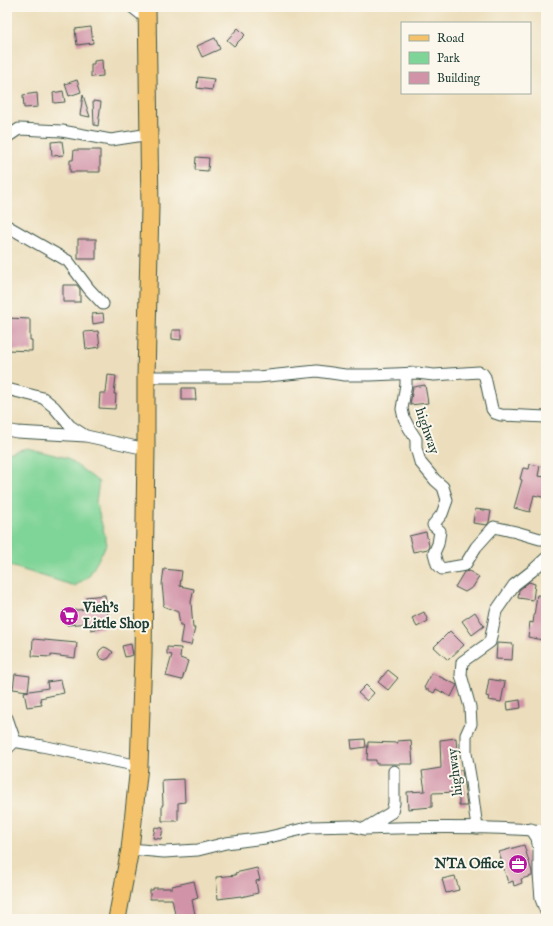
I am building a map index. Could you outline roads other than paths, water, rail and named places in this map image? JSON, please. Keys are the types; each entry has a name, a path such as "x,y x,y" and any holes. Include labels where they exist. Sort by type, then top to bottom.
{"main road":[{"path":"117,919 130,849 139,766 143,656 146,377 150,215 150,134 147,13"}],"street":[{"path":"132,7 147,13"},
{"path":"7,137 19,129 62,131 111,140 150,134"},
{"path":"7,226 68,261 89,289 103,304"},
{"path":"146,377 258,377 317,370 346,375 390,375 417,373 434,375 479,372 485,377 492,409 495,413 501,415 546,417"},
{"name":"highway","path":"406,374 402,410 404,418 416,439 416,448 420,462 435,480 444,487 447,500 442,514 433,525 440,531 438,544 434,553 437,564 442,569 464,565 476,547 494,528 516,532 540,539 546,539"},
{"path":"7,389 43,398 54,407 70,426 86,436"},
{"path":"7,430 17,432 86,436 146,449"},
{"name":"highway","path":"477,828 466,752 466,735 471,724 470,707 461,675 462,662 490,642 496,611 514,585 546,558"},
{"path":"7,718 10,743 42,746 139,766"},
{"path":"364,829 392,812 394,802 394,771"},
{"path":"130,849 164,852 198,850 226,843 266,838 311,827 352,826 364,829 414,827 546,830"},
{"path":"531,829 538,844 541,899 546,912"}],"place":[{"name":"Vieh's Little Shop","path":"69,616"},
{"name":"NTA Office","path":"518,864"}]}
